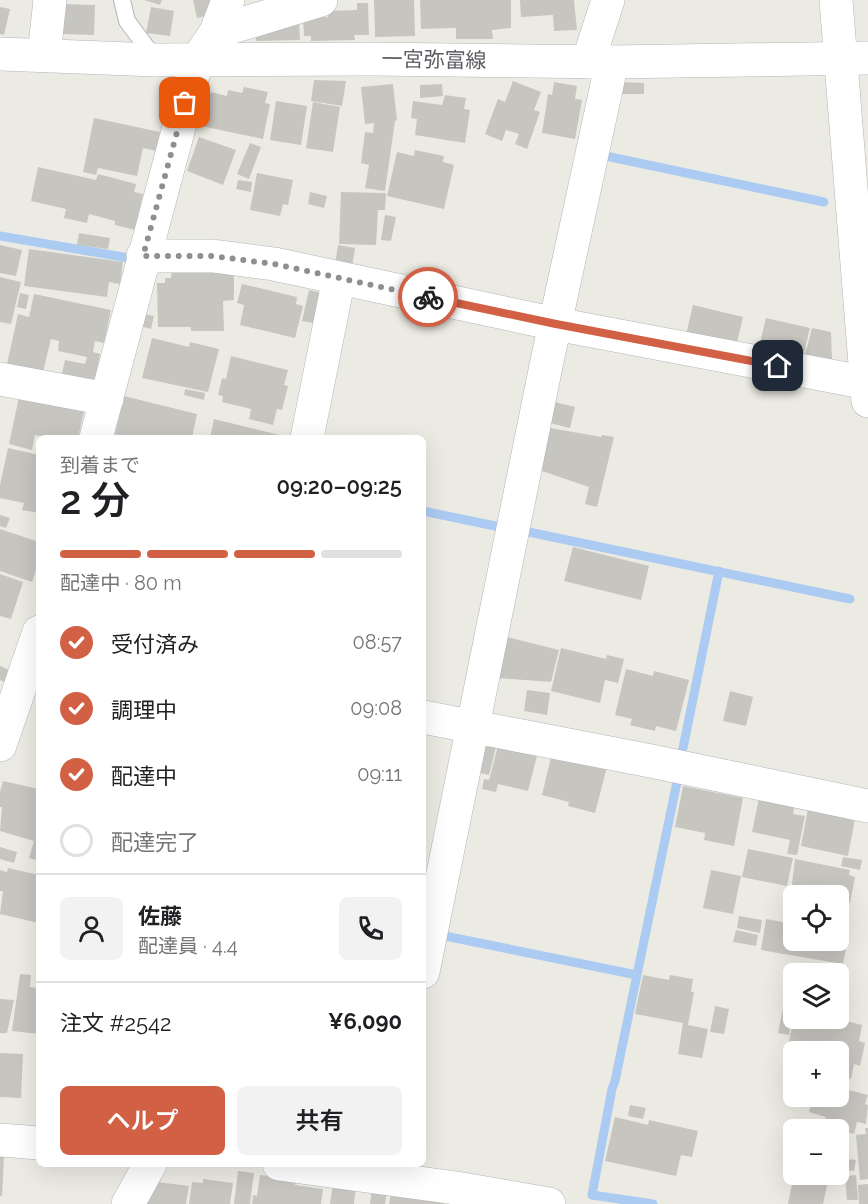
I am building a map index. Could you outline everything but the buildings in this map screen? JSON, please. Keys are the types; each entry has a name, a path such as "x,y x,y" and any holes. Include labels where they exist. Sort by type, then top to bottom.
{"street":[{"path":"44,55 50,0"},
{"path":"97,435 197,60 216,32 228,0"},
{"path":"216,32 321,0"},
{"path":"426,957 556,324 600,62 608,0"},
{"path":"143,256 213,256 274,264 868,389 854,58 836,0"},
{"name":"一宮弥富線","path":"0,54 156,60 372,59 600,62 854,58"},
{"path":"308,435 339,278"},
{"path":"0,379 107,399"},
{"path":"0,745 36,643"},
{"path":"426,718 651,760 868,806"},
{"path":"0,1140 36,1143"},
{"path":"128,1204 148,1167"},
{"path":"323,1167 382,1171 455,1196 549,1204"}],"lane":[{"path":"122,0 128,21 156,60"}],"waterway":[{"path":"601,155 824,202"},
{"path":"0,236 129,258"},
{"path":"426,512 500,527"},
{"path":"519,530 850,599"},
{"path":"681,758 719,571"},
{"path":"653,1204 592,1195 678,777"},
{"path":"440,935 637,975"}],"way so far":[{"path":"185,103 143,256 213,256 274,264 428,297"}],"route":[{"path":"428,297 778,366"}]}
